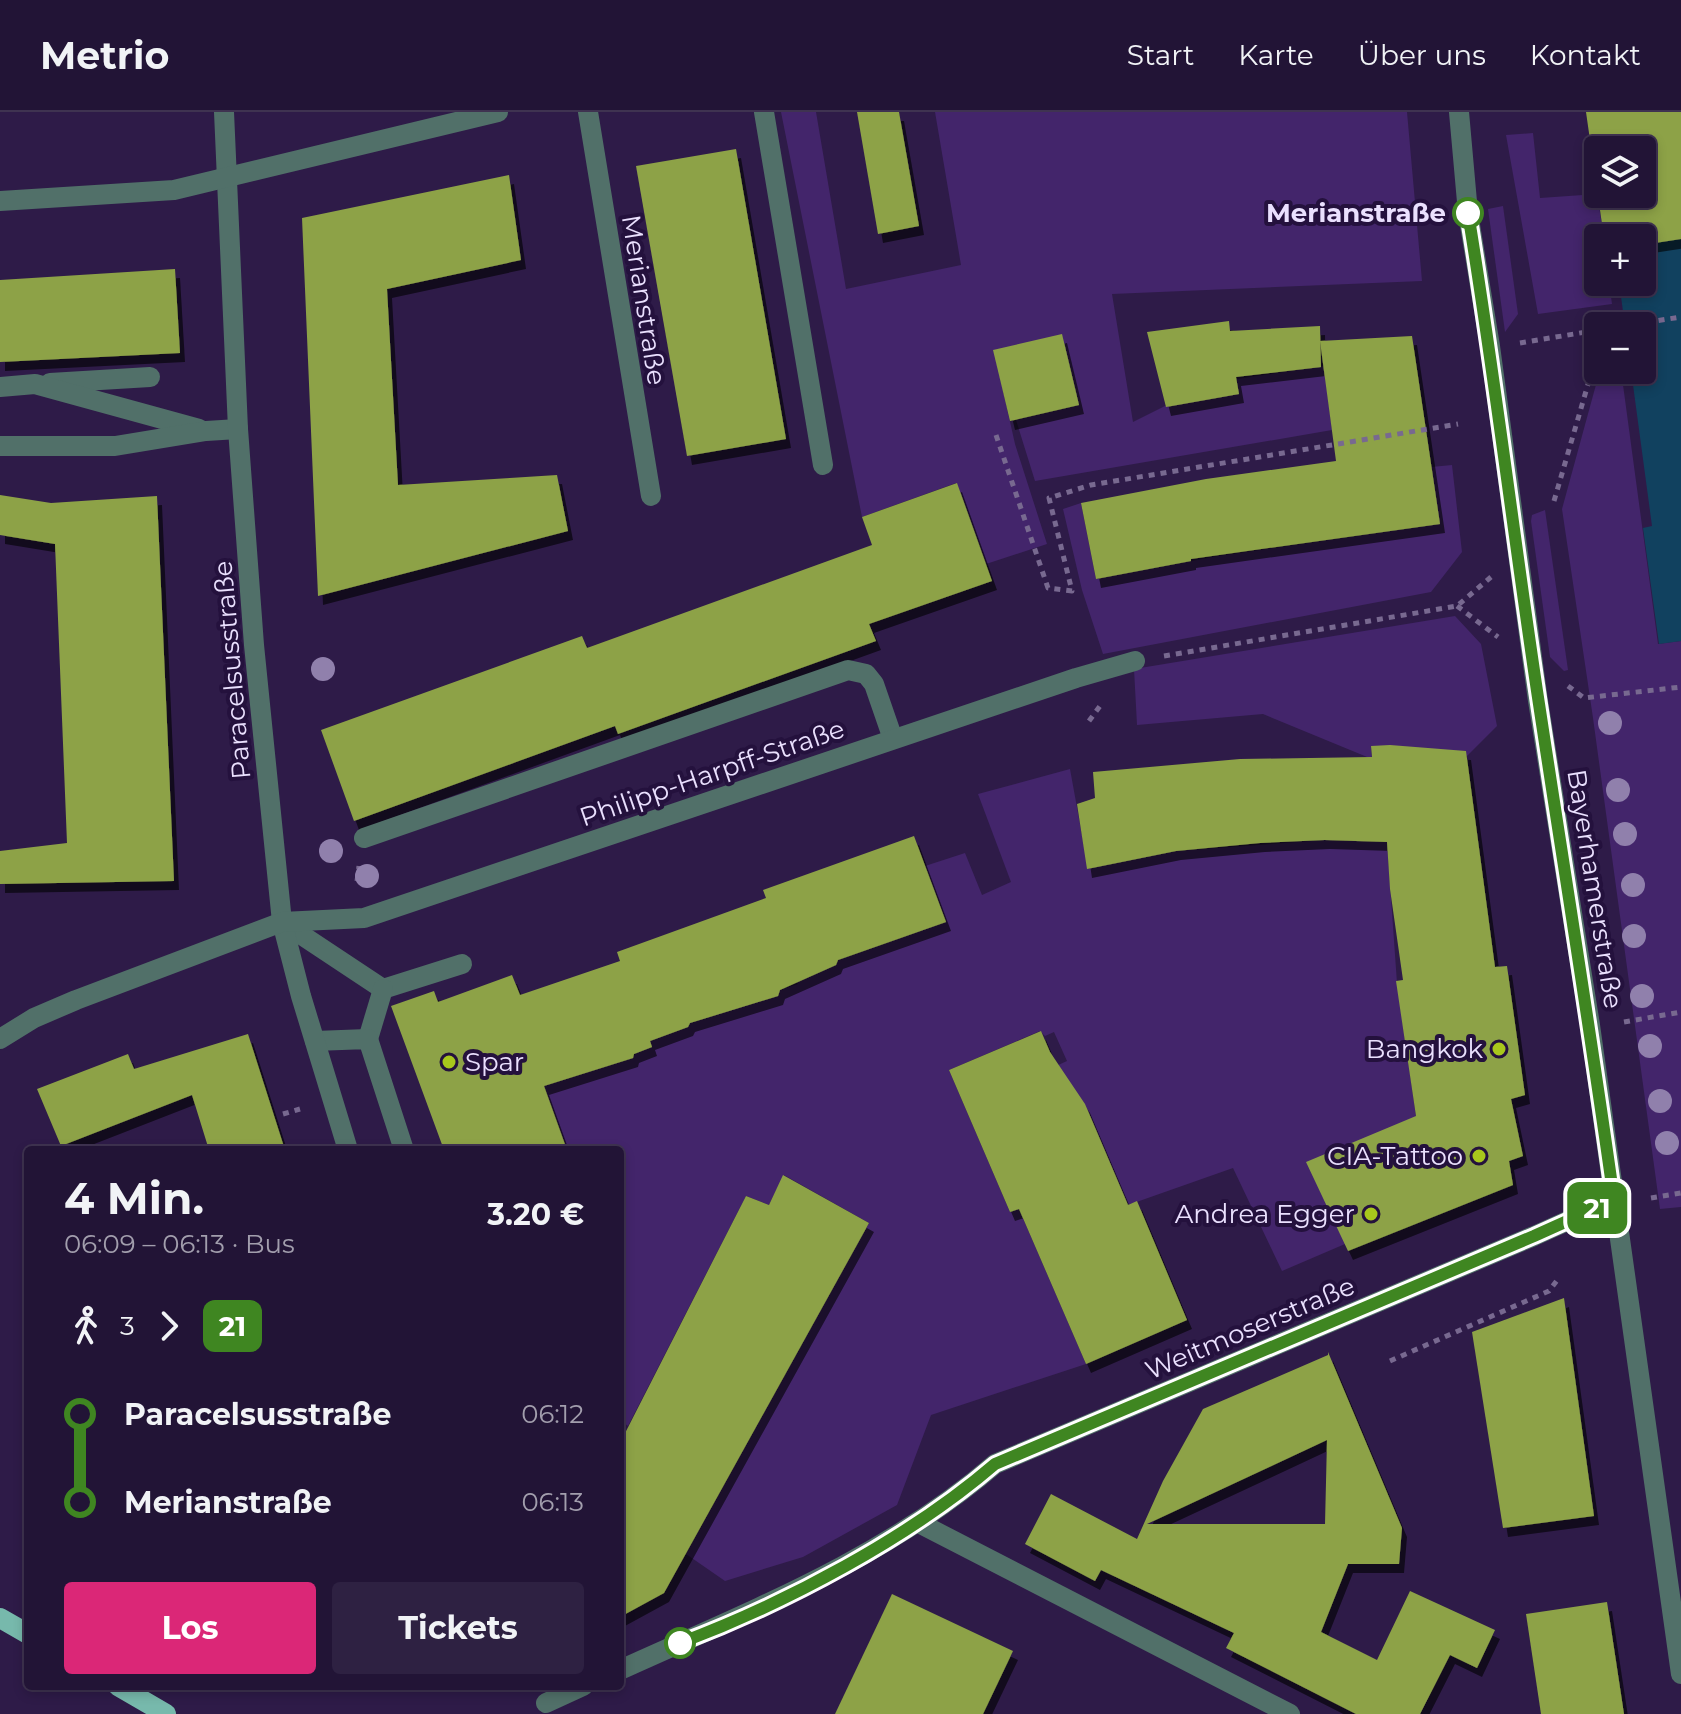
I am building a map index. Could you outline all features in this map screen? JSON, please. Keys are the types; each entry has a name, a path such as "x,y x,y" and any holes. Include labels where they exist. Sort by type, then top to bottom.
{"main road":[{"path":"0,1618 24,1632"},
{"path":"125,1690 166,1714"}],"street":[{"name":"Paracelsusstraße","path":"224,112 238,429 254,645 282,922 347,1146"},
{"path":"0,201 174,190 498,112"},
{"name":"Merianstraße","path":"588,112 651,496"},
{"path":"764,112 823,465"},
{"name":"Bayerhamerstraße","path":"1459,112 1468,213 1490,346 1538,701 1674,1578 1681,1674"},
{"path":"0,387 150,377"},
{"path":"35,384 206,431"},
{"path":"0,446 115,446 238,429"},
{"name":"Philipp-Harpff-Straße","path":"0,1039 34,1018 76,1000 282,922 364,918 893,739 1135,661"},
{"path":"364,838 848,670 866,674 874,684 893,739"},
{"path":"282,922 383,989"},
{"path":"383,989 462,964"},
{"path":"383,989 368,1039 403,1146"},
{"path":"315,1041 368,1039"},
{"name":"Weitmoserstraße","path":"624,1668 712,1631 813,1582 919,1523 958,1496 995,1464 1614,1200"},
{"path":"919,1523 1290,1714"},
{"path":"543,1701 572,1690"}],"path":[{"path":"1656,321 1681,317"},
{"path":"1531,342 1584,333"},
{"path":"1554,501 1588,384"},
{"path":"996,435 1048,588 1072,591 1049,498 1091,485 1458,424"},
{"path":"1135,661 1457,606 1490,631"},
{"path":"1584,698 1681,687"},
{"path":"1624,1022 1681,1012"},
{"path":"283,1114 300,1109"},
{"path":"1651,1198 1681,1193"},
{"path":"1390,1361 1549,1291 1558,1279"}],"shaded area":[{"path":"781,112 816,112 846,289 961,265 935,112 1407,112 1422,281 1112,294 1133,422 1165,406 1238,394 1237,379 1324,366 1332,430 1035,481 1016,420 1079,405 994,350 1015,444 1047,544 986,564 956,483 862,517"},
{"path":"1533,133 1540,198 1584,195 1584,208 1599,208 1602,224 1584,224 1584,296 1611,296 1612,304 1538,314 1506,135"},
{"path":"1503,206 1518,314 1505,332 1488,209"},
{"path":"1596,384 1623,384 1658,644 1681,641 1681,1207 1660,1209 1562,509"},
{"path":"1452,465 1462,552 1431,592 1103,654 1082,590 1063,509 1081,503 1096,579 1218,556 1439,524 1431,467"},
{"path":"1545,510 1568,670 1564,671 1550,657 1531,521 1532,515"},
{"path":"1455,616 1481,644 1497,726 1467,756 1371,746 1372,759 1263,714 1137,725 1134,669"},
{"path":"1070,769 1088,868 1176,851 1325,840 1387,842 1397,983 1416,1116 1345,1244 1282,1271 1233,1168 1128,1205 1056,1066 1067,1061 1054,1032 1045,1036 1040,1031 949,1070 1010,1212 1019,1209 1086,1364 931,1415 897,1505 803,1557 725,1581 686,1554 869,1223 784,1175 769,1205 746,1196 628,1426 624,1423 624,1146 566,1146 544,1086 632,1058 649,1038 777,996 780,990 798,984 795,976 836,965 838,960 945,922 925,866 965,853 982,895 1011,882 978,794"}],"water":[{"path":"1681,239 1681,641 1659,644 1643,528 1652,526 1633,384 1656,384 1656,312 1623,312 1621,296 1656,296 1656,243"}],"building":[{"path":"857,112 899,112 919,226 878,234"},
{"path":"1586,112 1681,112 1681,239 1656,243 1656,224 1602,224 1600,208 1656,208 1656,136 1589,136"},
{"path":"736,149 786,439 687,456 636,166"},
{"path":"509,175 521,260 387,289 398,485 557,475 568,531 318,596 302,218"},
{"path":"175,269 180,353 0,362 0,280"},
{"path":"1229,321 1230,331 1320,326 1321,367 1236,377 1239,394 1166,407 1147,332"},
{"path":"1062,334 1079,405 1010,421 993,350"},
{"path":"1412,336 1440,524 1191,559 1096,579 1081,503 1206,479 1336,461 1320,341"},
{"path":"957,483 992,581 869,624 876,641 618,734 615,726 354,821 321,730 582,636 587,648 872,545 862,517"},
{"path":"0,495 51,503 157,496 174,881 0,884 0,851 67,843 55,544 0,535"},
{"path":"1371,746 1466,751 1495,967 1507,966 1525,1095 1511,1099 1523,1156 1509,1161 1513,1185 1348,1251 1306,1162 1416,1116 1396,981 1403,980 1390,889 1387,842 1325,840 1260,843 1176,851 1087,869 1077,804 1095,798 1093,772 1240,759 1372,757"},
{"path":"914,836 946,922 838,960 836,965 780,990 778,996 690,1023 688,1027 650,1041 652,1047 634,1054 633,1058 544,1086 566,1146 443,1146 391,1006 434,991 438,1002 512,975 520,995 620,961 617,952 766,898 763,890"},
{"path":"1041,1031 1050,1052 1085,1104 1128,1205 1137,1201 1187,1320 1086,1364 1019,1209 1010,1212 949,1070"},
{"path":"248,1034 284,1146 208,1146 192,1095 61,1146 37,1089 128,1054 134,1069"},
{"path":"783,1175 869,1223 664,1593 624,1615 624,1435 746,1196 769,1205"},
{"path":"1564,1298 1594,1516 1503,1528 1472,1332"},
{"path":"1328,1352 1402,1528 1399,1564 1348,1564 1321,1632 1377,1660 1410,1591 1495,1630 1477,1668 1450,1655 1420,1714 1356,1714 1226,1648 1234,1633 1101,1570 1095,1581 1025,1544 1051,1494 1137,1539 1163,1481 1203,1409 1328,1355","holes":["1327,1440 1325,1524 1147,1524"]},
{"path":"892,1594 1013,1651 983,1714 835,1714"},
{"path":"1607,1602 1624,1714 1541,1714 1526,1614"}],"bus line":[{"name":"21","path":"680,1643 712,1631 813,1582 919,1523 958,1496 995,1464 1614,1200 1468,213"}],"place":[{"name":"Merianstraße","path":"1468,213"},
{"name":"Bangkok","path":"1499,1049"},
{"name":"Spar","path":"449,1062"},
{"name":"CIA-Tattoo","path":"1479,1156"},
{"name":"Andrea Egger","path":"1371,1214"}]}
